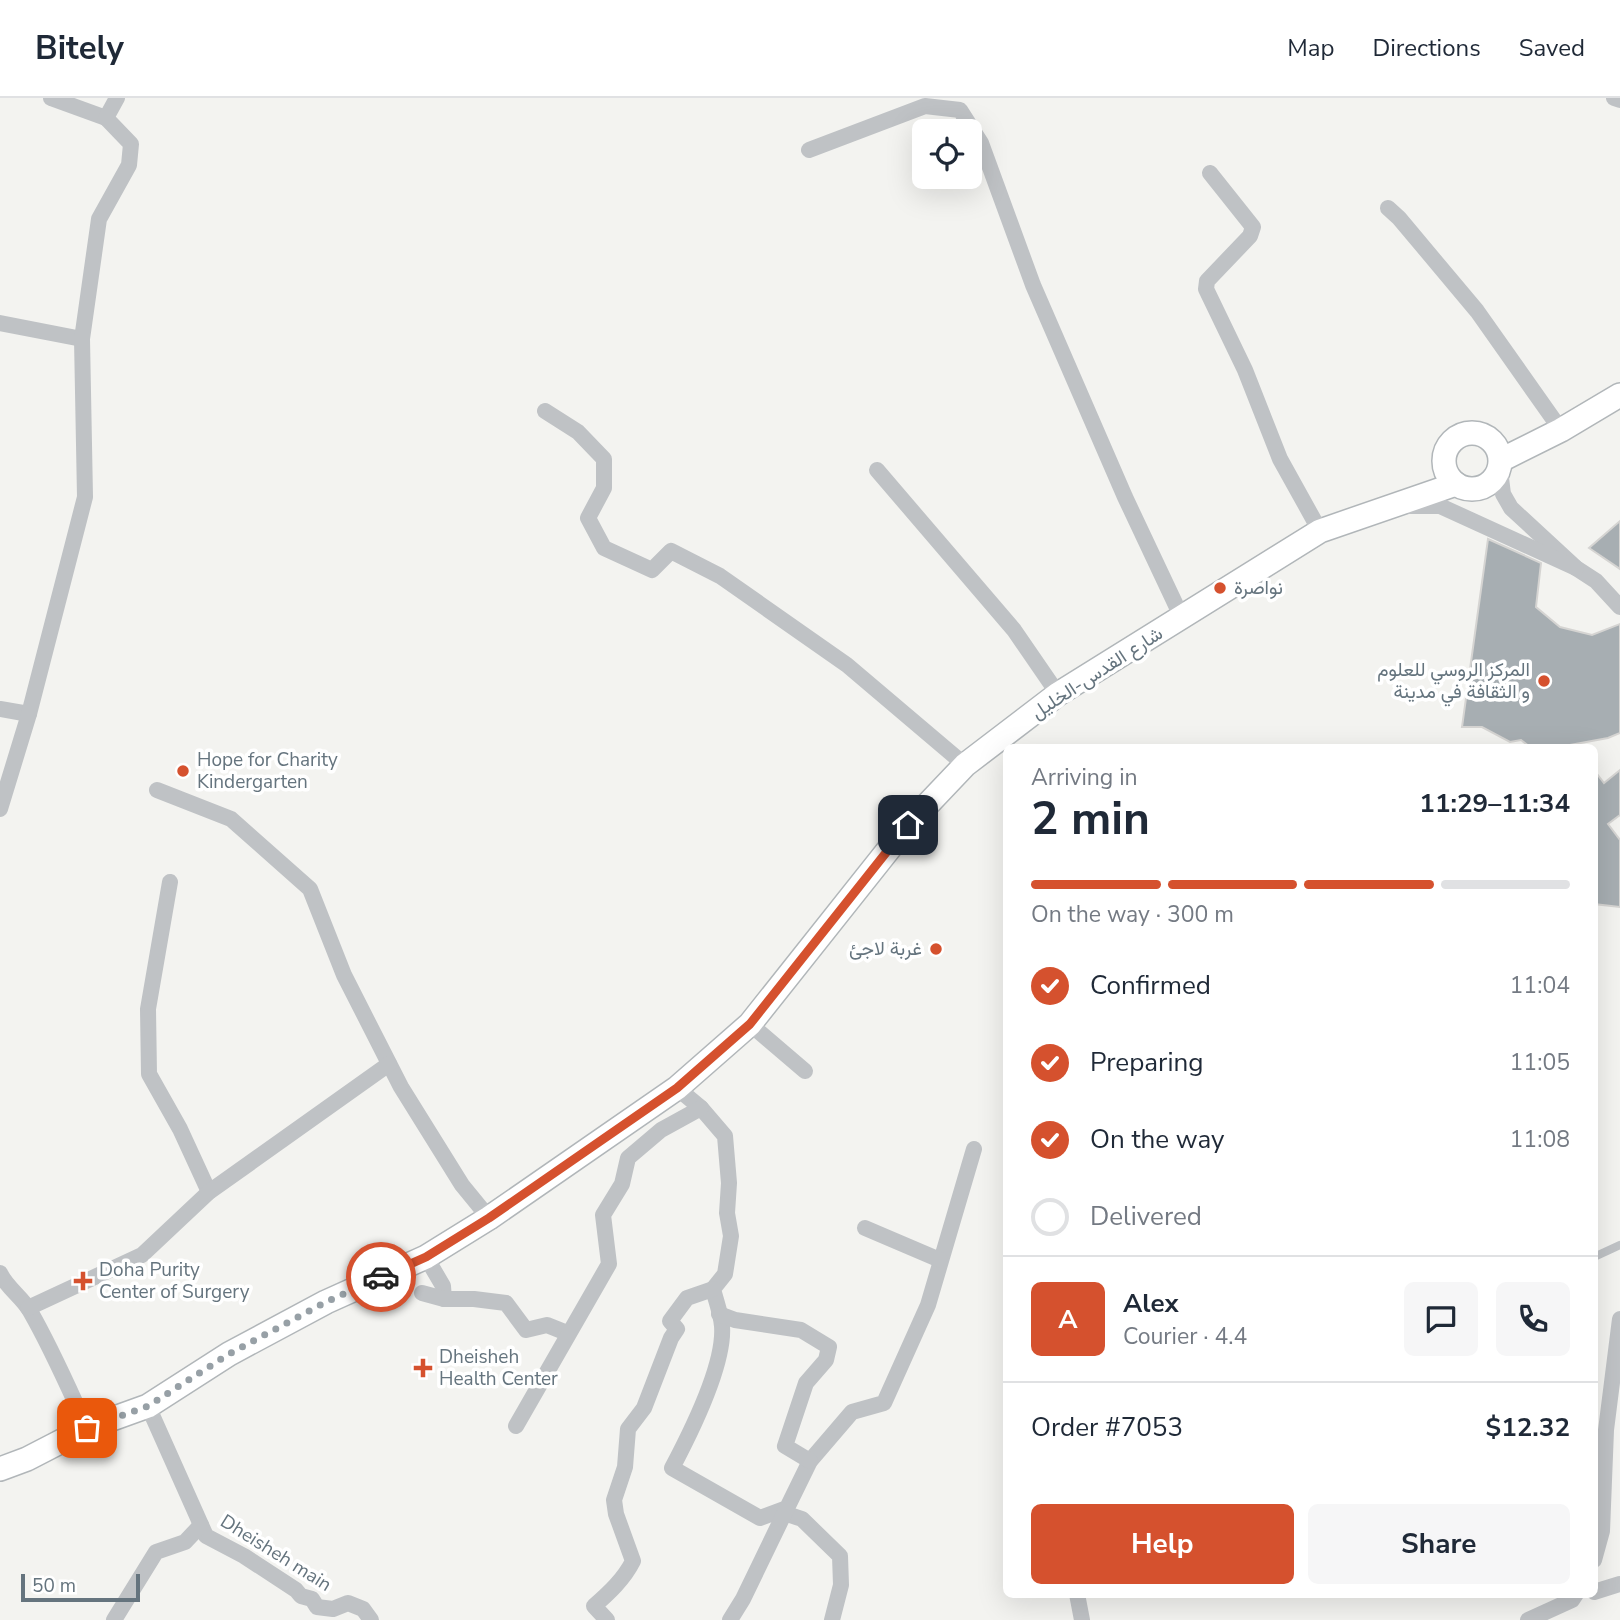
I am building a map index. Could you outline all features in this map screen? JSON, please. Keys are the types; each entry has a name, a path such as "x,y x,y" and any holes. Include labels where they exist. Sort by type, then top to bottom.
{"main road":[{"path":"1500,465 1620,395"},
{"path":"1479,433 1494,443 1500,465 1496,478 1480,489 1470,489 1456,484 1447,473 1444,455 1448,447 1461,435 1479,433"},
{"name":"شارع القدس-الخليل","path":"0,1469 27,1459 87,1428 148,1406 229,1354 314,1308 426,1257 489,1218 677,1088 750,1024 908,825 965,765 1010,736 1058,694 1320,531 1456,484"}],"street":[{"path":"0,809 29,714 85,497 82,339 99,219 129,165 131,144 106,118 51,98"},
{"path":"106,118 117,98"},
{"path":"1614,98 1620,100"},
{"path":"809,150 925,106 962,104 981,144 1033,285 1125,497 1182,618"},
{"path":"1210,173 1253,227 1250,236 1207,281 1206,289 1245,370 1280,459 1320,531"},
{"path":"1388,208 1477,310 1561,430"},
{"path":"0,323 82,339"},
{"path":"545,411 578,432 604,459 604,488 588,519 604,548 652,570 671,551 720,576 847,665 965,765"},
{"path":"1500,465 1503,494 1511,508 1576,568"},
{"path":"877,470 1014,630 1058,694"},
{"path":"1398,506 1440,506 1576,568 1596,581 1620,607"},
{"path":"0,709 29,714"},
{"path":"158,790 231,819 310,889 344,975 389,1064 462,1185 489,1218"},
{"path":"170,882 148,1009 149,1074 180,1129 209,1192"},
{"path":"750,1024 804,1071"},
{"path":"28,1308 142,1255 209,1192 389,1064"},
{"path":"607,1620 594,1606 628,1572 633,1561 616,1514 614,1500 625,1468 628,1429 644,1408 677,1329 670,1321 687,1298 713,1289 725,1274 731,1236 727,1213 729,1183 725,1136 701,1108 677,1088"},
{"path":"516,1426 609,1264 603,1215 622,1184 628,1158 661,1130 701,1108"},
{"path":"730,1620 743,1600 810,1461 852,1412 884,1403 928,1305 974,1149"},
{"path":"864,1228 940,1260"},
{"path":"426,1257 443,1286 444,1299"},
{"path":"1,1279 28,1308 56,1359 87,1428"},
{"path":"713,1289 722,1326 721,1352 696,1423 672,1468 760,1518 785,1510 802,1519 840,1556 841,1586 832,1620"},
{"path":"422,1293 444,1299 506,1303 526,1330 547,1325 567,1334"},
{"path":"719,1314 744,1322 801,1330 829,1347 826,1360 806,1383 785,1446 810,1461"},
{"path":"1598,1546 1602,1531 1606,1430 1620,1319"},
{"name":"Dheisheh main","path":"148,1406 206,1536 244,1556 301,1596 312,1599 317,1607 333,1609 348,1603 363,1609 371,1620"},
{"path":"114,1620 156,1552 185,1542 201,1525"},
{"path":"1598,1591 1620,1584"},
{"path":"1078,1598 1082,1620"},
{"path":"1528,1620 1572,1598"}],"lane":[{"path":"1598,1255 1620,1245"}],"building":[{"path":"1620,521 1620,569 1589,548"},
{"name":"المركز الروسي للعلوم و الثقافة في مدينة","path":"1488,539 1541,563 1536,607 1560,627 1592,635 1620,624 1620,733 1575,744 1526,744 1521,740 1510,742 1482,727 1462,727"},
{"path":"1620,770 1620,815 1608,824 1620,840 1620,907 1598,904 1598,775 1604,783"}],"way so far":[{"path":"87,1428 148,1406 229,1354 326,1302 381,1277"}],"place":[{"name":"نواصرة","path":"1220,588"},
{"name":"المركز الروسي للعلوم و الثقافة في مدينة","path":"1544,681"},
{"name":"Hope for Charity Kindergarten","path":"183,771"},
{"name":"غربة لاجئ","path":"936,949"},
{"name":"Doha Purity Center of Surgery","path":"83,1281"},
{"name":"Dheisheh Health Center","path":"423,1368"}],"route":[{"path":"381,1277 426,1257 489,1218 677,1088 750,1024 908,825"}]}
